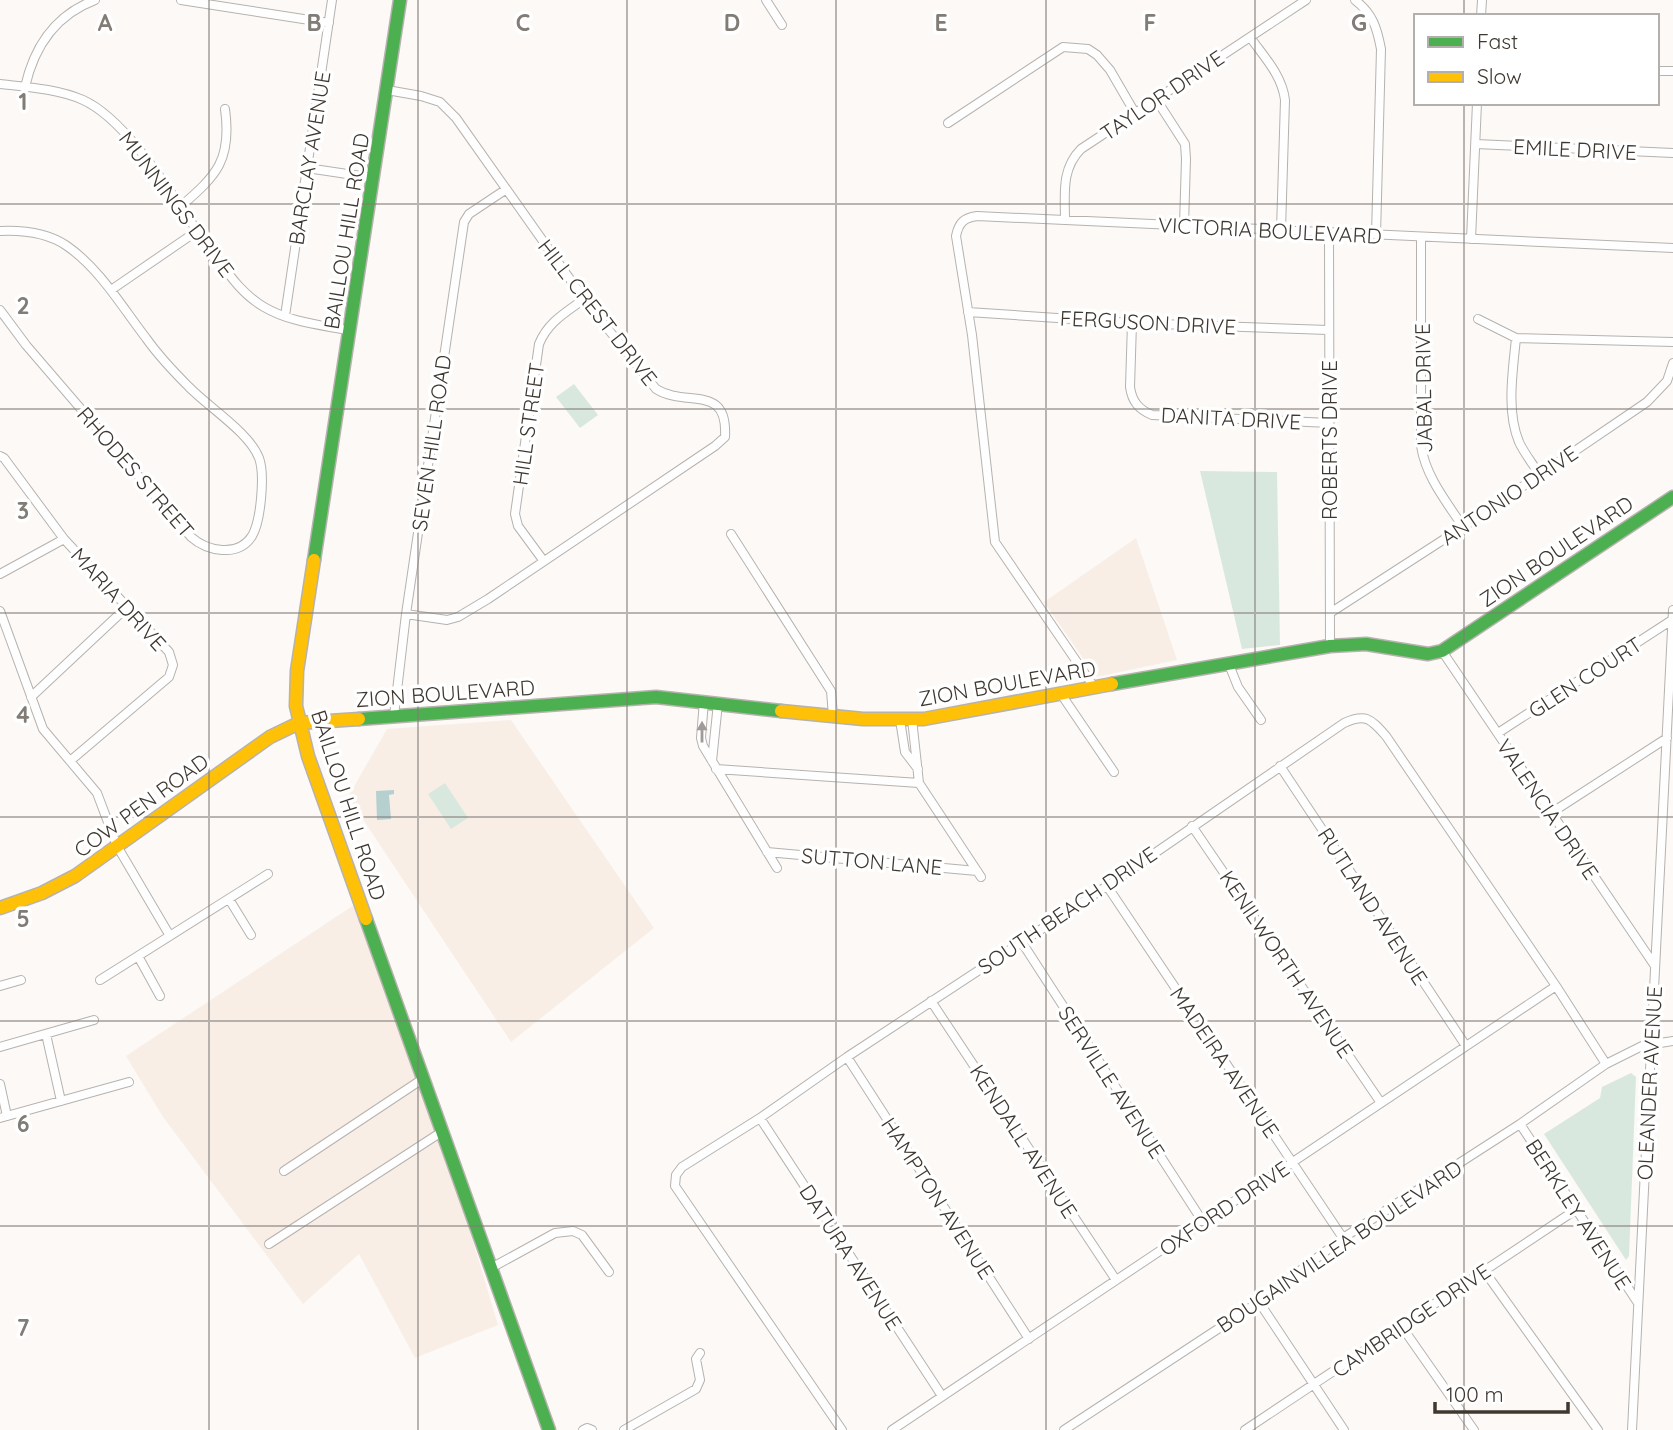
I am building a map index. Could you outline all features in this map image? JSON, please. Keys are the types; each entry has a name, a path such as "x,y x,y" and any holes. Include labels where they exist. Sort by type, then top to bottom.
{"main road":[{"name":"BAILLOU HILL ROAD","path":"400,0 297,671 296,696 299,723 308,756 550,1430"},
{"name":"ZION BOULEVARD","path":"299,723 660,697 834,716 906,720 934,718 1228,662 1330,646 1366,645 1428,654 1442,651 1673,497"},
{"name":"COW PEN ROAD","path":"0,908 66,881 270,737 299,723"}],"street":[{"path":"25,87 30,68 47,34 64,17 95,0"},
{"path":"181,0 329,23"},
{"name":"BARCLAY AVENUE","path":"285,316 332,0"},
{"path":"766,0 782,25"},
{"name":"TAYLOR DRIVE","path":"1065,220 1065,176 1073,157 1081,149 1306,0"},
{"path":"1355,0 1372,16 1381,49 1376,235"},
{"path":"1250,37 1283,88 1285,100 1281,230"},
{"path":"948,123 1063,47 1088,49 1097,55 1110,70 1135,113"},
{"name":"MUNNINGS DRIVE","path":"0,84 71,96 84,100 105,113 134,143 246,294 265,308 285,316 351,331"},
{"name":"HILL CREST DRIVE","path":"387,90 440,102 456,118 584,299 656,389 668,396 703,398 721,409 726,423 725,437 715,446 458,617 447,620 406,614"},
{"path":"1156,99 1185,144 1184,225"},
{"path":"1471,239 1478,105"},
{"path":"180,206 208,183 224,159 228,135 225,108"},
{"name":"EMILE DRIVE","path":"1476,144 1673,153"},
{"path":"307,168 374,178"},
{"name":"SEVEN HILL ROAD","path":"394,716 406,614 464,222 469,214 505,190"},
{"name":"VICTORIA BOULEVARD","path":"968,312 956,236 958,226 966,218 977,216 1673,248"},
{"name":"RHODES STREET","path":"0,231 32,233 65,245 79,256 111,290 155,349 188,386 250,442 258,455 262,475 257,519 251,537 243,545 231,550 215,550 191,537 26,345 0,310"},
{"path":"111,290 197,231"},
{"name":"ROBERTS DRIVE","path":"1329,233 1330,646"},
{"name":"JABAL DRIVE","path":"1421,238 1421,446 1424,463 1432,481 1463,527"},
{"name":"HILL STREET","path":"543,560 518,526 515,514 539,344 552,321 584,299"},
{"path":"968,312 995,542 1094,687"},
{"name":"FERGUSON DRIVE","path":"968,312 1132,323 1328,330"},
{"path":"1478,319 1516,338 1673,342"},
{"name":"DANITA DRIVE","path":"1132,323 1131,396 1143,411 1152,415 1329,423"},
{"path":"1516,338 1512,401 1515,430 1519,443 1539,474"},
{"name":"ANTONIO DRIVE","path":"1330,612 1463,527 1647,402 1667,381 1673,363"},
{"name":"MARIA DRIVE","path":"0,456 64,539 169,652 173,665 169,677 70,761"},
{"path":"731,534 831,691 834,716"},
{"path":"0,574 64,539"},
{"path":"32,697 126,608"},
{"name":"OLEANDER AVENUE","path":"1632,1430 1673,610"},
{"path":"0,611 43,729 97,793 117,846 170,936"},
{"name":"GLEN COURT","path":"1498,733 1672,620"},
{"name":"VALENCIA DRIVE","path":"1442,651 1655,966"},
{"path":"1228,662 1238,687 1261,720"},
{"path":"1061,694 1114,772"},
{"name":"SUTTON LANE","path":"704,701 701,738 714,765 777,868"},
{"path":"718,703 714,765 919,783 906,720"},
{"name":"SOUTH BEACH DRIVE","path":"842,1430 675,1186 676,1175 682,1167 761,1118 847,1057 1107,886 1280,766 1356,717 1374,722 1386,736 1606,1064"},
{"path":"1551,813 1667,738"},
{"name":"RUTLAND AVENUE","path":"1280,766 1465,1046"},
{"name":"SUTTON LANE","path":"767,852 979,874 919,783"},
{"name":"KENILWORTH AVENUE","path":"1192,826 1381,1103"},
{"path":"100,980 268,874"},
{"name":"MADEIRA AVENUE","path":"1107,886 1343,1238"},
{"path":"229,899 251,935"},
{"name":"SERVILLE AVENUE","path":"1021,941 1203,1222"},
{"path":"138,956 160,996"},
{"path":"0,986 21,979"},
{"name":"OXFORD DRIVE","path":"892,1430 1556,986"},
{"name":"KENDALL AVENUE","path":"931,1001 1116,1280"},
{"path":"0,1047 94,1020"},
{"path":"46,1034 61,1101"},
{"name":"BOUGAINVILLEA BOULEVARD","path":"1065,1430 1259,1302 1343,1238 1521,1124 1606,1064 1651,1044 1672,1043"},
{"name":"HAMPTON AVENUE","path":"847,1057 1029,1339"},
{"path":"284,1171 424,1078"},
{"path":"0,1084 3,1117 129,1082"},
{"name":"DATURA AVENUE","path":"761,1118 942,1396"},
{"name":"BERKLEY AVENUE","path":"1521,1124 1638,1304"},
{"path":"270,1244 443,1131"},
{"name":"CAMBRIDGE DRIVE","path":"1245,1430 1577,1209"},
{"path":"492,1268 555,1233 564,1231 582,1235 609,1272"},
{"path":"1485,1272 1598,1430"},
{"path":"1259,1302 1344,1430"},
{"path":"1402,1327 1474,1430"},
{"path":"624,1430 696,1388 700,1380 696,1359 700,1353"},
{"path":"583,1430 592,1430"}],"shaded area":[{"path":"574,384 598,415 580,428 556,397"},
{"path":"1200,471 1277,472 1280,645 1242,649"},
{"path":"1136,538 1177,660 1096,677 1044,602"},
{"path":"511,720 654,928 511,1042 348,797 387,729"},
{"path":"445,783 468,818 451,829 428,794"},
{"path":"357,903 452,1171 498,1325 415,1358 359,1254 303,1304 163,1117 126,1056"},
{"path":"1631,1073 1636,1077 1629,1256 1626,1260 1544,1134 1600,1098 1602,1087"}],"water":[{"path":"394,790 394,794 389,795 391,819 377,820 376,791"}],"traffic: fast":[{"path":"314,560 400,0"},
{"path":"1112,684 1330,646 1366,644 1428,654 1442,651 1673,497"},
{"path":"359,719 656,697 781,711"},
{"path":"366,919 549,1430"}],"traffic: slow":[{"path":"314,560 297,671 296,706 308,756 366,919"},
{"path":"781,711 863,719 924,719 1112,684"},
{"path":"0,908 42,893 75,876 270,737 299,723 359,719"}]}
